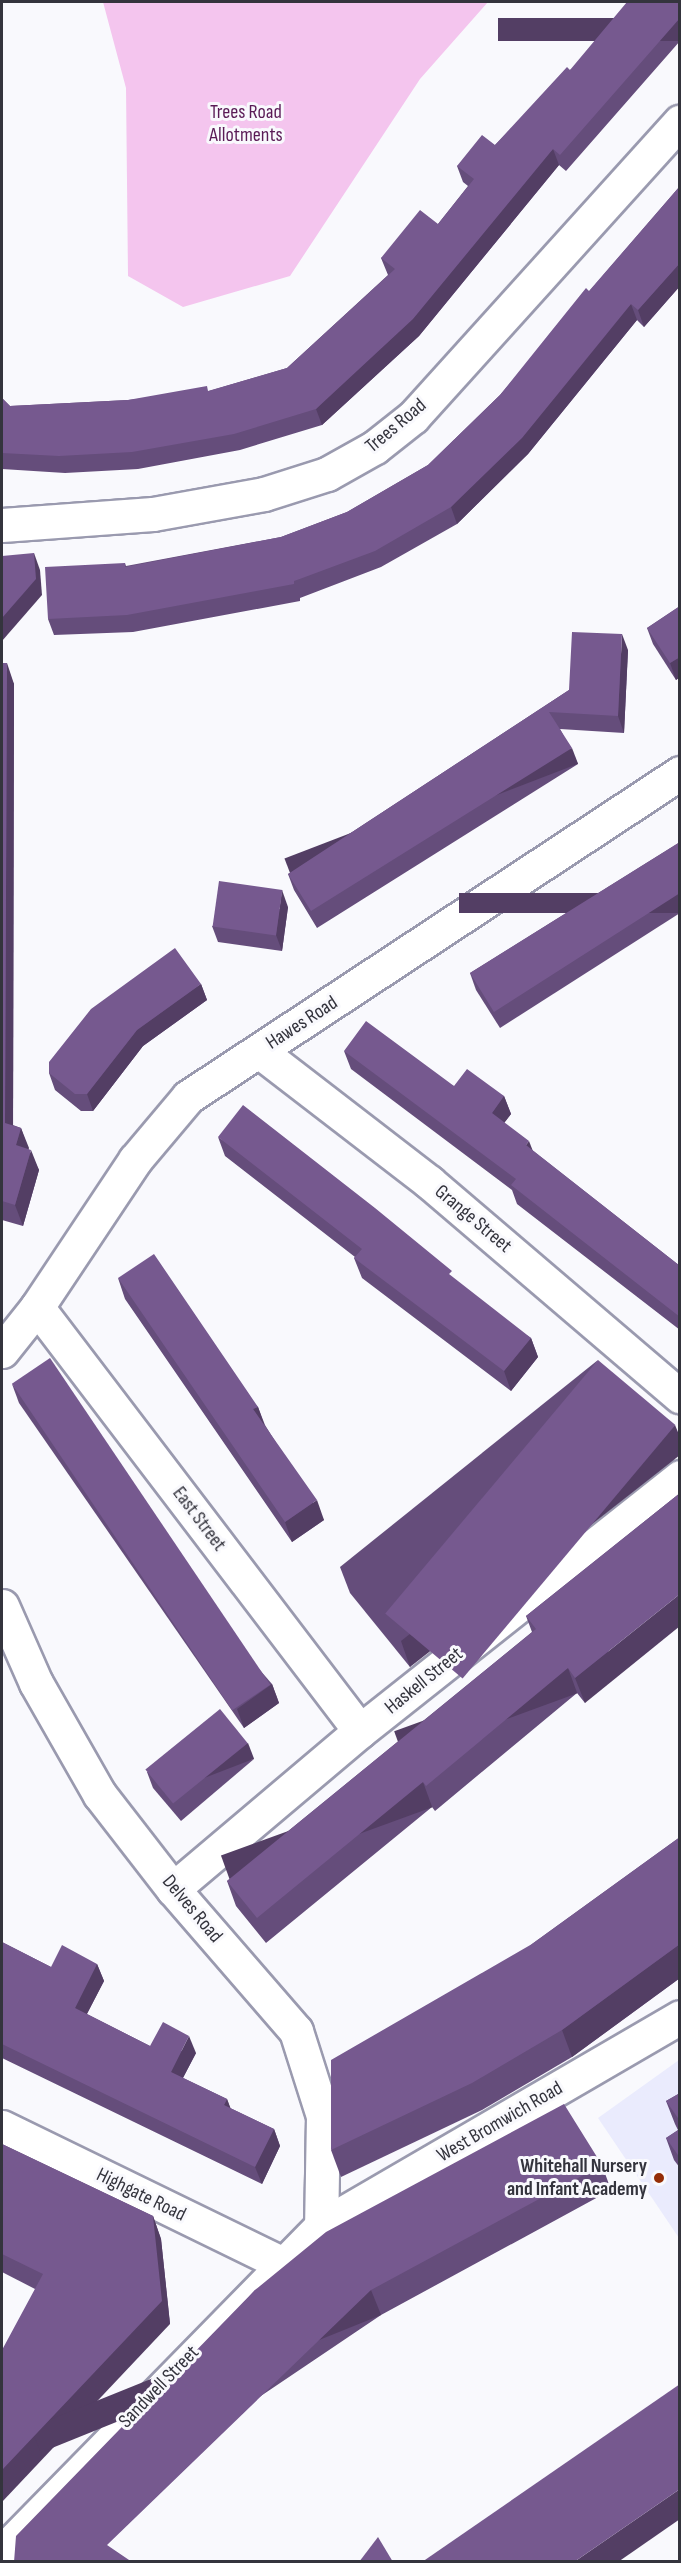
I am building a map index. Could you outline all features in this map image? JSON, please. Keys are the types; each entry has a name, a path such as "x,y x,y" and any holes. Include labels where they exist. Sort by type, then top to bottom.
{"street":[{"name":"Trees Road","path":"2,525 153,514 264,494 327,474 375,447 413,417 680,122"},
{"name":"Hawes Road","path":"2,1351 37,1307 135,1160 188,1097 680,773"},
{"name":"Grange Street","path":"259,1051 429,1182 680,1396"},
{"name":"East Street","path":"37,1307 360,1731"},
{"name":"Haskell Street","path":"173,1889 360,1731 680,1478"},
{"name":"Delves Road","path":"2,1606 36,1683 100,1795 173,1889 296,2031 323,2116 321,2226"},
{"name":"West Bromwich Road","path":"321,2226 680,2017"},
{"name":"Highgate Road","path":"2,2127 281,2263"},
{"name":"Sandwell Street","path":"2,2552 281,2263 321,2226"}],"shaded area":[{"name":"Whitehall Nursery and Infant Academy","path":"679,2060 679,2238 598,2118"}],"green space":[{"name":"Trees Road Allotments","path":"103,2 488,2 420,79 290,276 183,307 128,276 126,88"}],"building":[{"path":"627,2 680,2 680,18 560,155 553,149 413,319 316,409 234,434 132,452 59,456 2,453 2,398 10,406 128,400 207,386 208,391 287,368 395,269 381,258 420,210 438,224 474,179 457,166 482,135 495,145 567,67 570,70"},
{"path":"680,186 680,263 638,310 631,304 522,438 451,507 375,551 294,581 294,584 127,615 48,619 45,567 125,563 125,567 281,537 347,512 428,465 500,395 586,288 589,291"},
{"path":"34,553 36,579 2,618 2,556"},
{"path":"680,606 680,657 670,663 647,628"},
{"path":"572,632 622,634 618,716 549,712 572,748 311,911 288,874 569,690"},
{"path":"2,663 7,663 5,1123 21,1128 16,1145 31,1150 15,1205 2,1201"},
{"path":"680,842 680,893 494,1012 470,973"},
{"path":"219,881 282,890 276,935 213,927"},
{"path":"175,948 201,984 137,1030 87,1094 75,1094 49,1073 49,1062 91,1009"},
{"path":"366,1021 454,1086 467,1069 504,1096 492,1113 529,1141 526,1145 680,1266 680,1317 511,1185 516,1179 344,1051"},
{"path":"243,1105 375,1208 452,1271 449,1274 531,1338 504,1371 354,1258 362,1249 218,1137"},
{"path":"154,1254 258,1407 253,1409 317,1500 285,1522 118,1278"},
{"path":"50,1358 270,1685 232,1710 12,1384"},
{"path":"598,1360 675,1425 463,1678 385,1614"},
{"path":"680,1493 680,1594 575,1678 568,1668 426,1786 423,1782 257,1918 227,1881 536,1629 526,1616"},
{"path":"220,1709 248,1743 173,1804 145,1769"},
{"path":"680,1837 680,1944 562,2030 472,2083 331,2150 331,2060 532,1944"},
{"path":"2,1942 51,1967 62,1945 97,1964 75,2008 150,2046 163,2022 189,2036 171,2072 227,2099 224,2105 274,2129 255,2167 2,2044"},
{"path":"680,2093 680,2121 666,2101"},
{"path":"564,2104 602,2165 371,2290 107,2545 132,2562 14,2562 16,2536 255,2290 326,2232"},
{"path":"680,2129 680,2158 666,2138"},
{"path":"2,2144 153,2216 162,2301 2,2470 2,2350 43,2274 2,2254"},
{"path":"680,2384 680,2489 574,2562 422,2562"},
{"path":"378,2537 393,2562 359,2562"}],"place":[{"name":"Whitehall Nursery and Infant Academy","path":"659,2178"}]}
